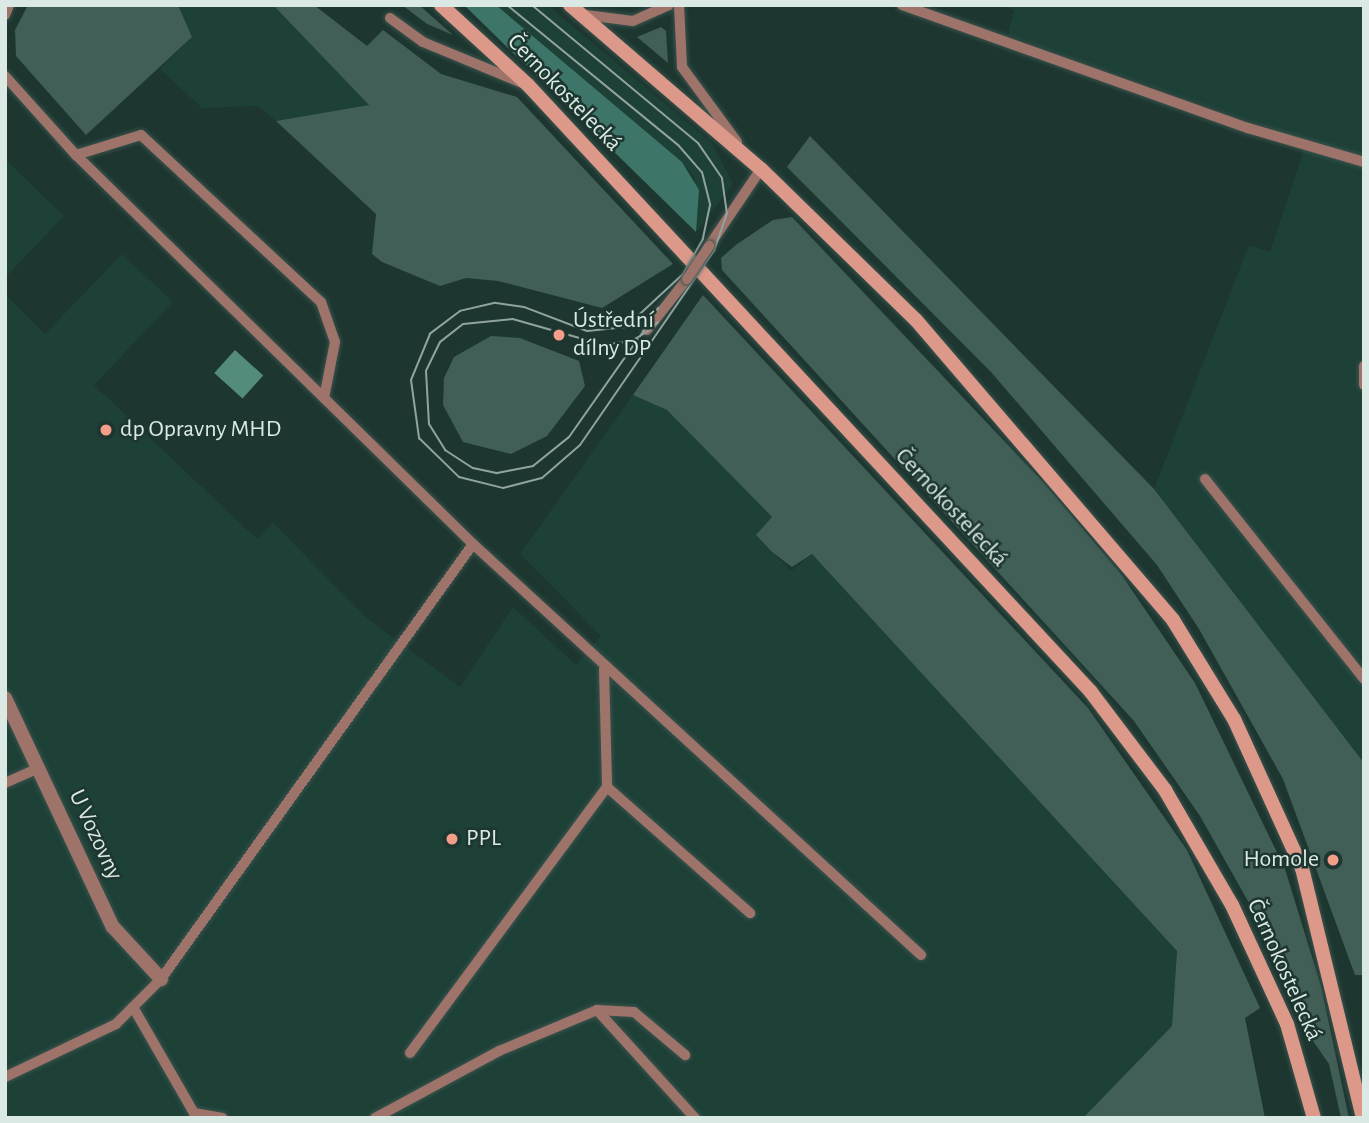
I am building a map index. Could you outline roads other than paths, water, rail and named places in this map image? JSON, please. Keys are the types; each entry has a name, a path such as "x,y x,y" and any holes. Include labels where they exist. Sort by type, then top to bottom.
{"main road":[{"name":"Černokostelecká","path":"442,5 528,85 1126,736 1191,833 1258,958 1287,1024 1314,1118"},
{"name":"Černokostelecká","path":"574,8 747,156 916,320 1140,575 1209,676 1302,868 1363,1118"}],"street":[{"name":"U Vozovny","path":"5,698 113,927 162,979"}],"lane":[{"path":"5,15 9,5"},
{"path":"574,8 621,22 669,5"},
{"path":"679,5 682,67 747,156"},
{"path":"902,5 1248,128 1364,162"},
{"path":"390,18 423,42 528,85"},
{"path":"5,76 10,88 76,155 473,544 604,669 921,955"},
{"path":"76,155 141,135 320,302 335,342 324,398"},
{"path":"647,330 687,279 761,169"},
{"path":"1364,366 1364,385"},
{"path":"1205,480 1364,679"},
{"path":"5,1077 116,1024 162,979 473,544"},
{"path":"410,1053 607,787 604,669"},
{"path":"5,783 38,768"},
{"path":"607,787 750,913"},
{"path":"133,1007 194,1113 223,1118"},
{"path":"597,1010 695,1118"},
{"path":"375,1118 499,1051 597,1010 634,1012 685,1055"}],"tram line":[{"path":"507,5 679,146 702,172 710,205 703,239 683,274 626,327 587,331 524,307 494,303 460,311 430,334 411,380 419,438 459,477 503,488 542,478 580,445 714,251 727,214 722,178 698,143 532,5"},
{"path":"658,308 645,329 640,336 569,437 533,466 497,473 473,468 445,450 429,424 426,371 440,342 463,324 513,319 604,345 631,341 640,336 648,331 658,322"}],"place":[{"name":"Ústřední dílny DP","path":"559,335"},
{"name":"dp Opravny MHD","path":"106,430"},
{"name":"PPL","path":"452,839"},
{"name":"Homole","path":"1333,860"}]}
